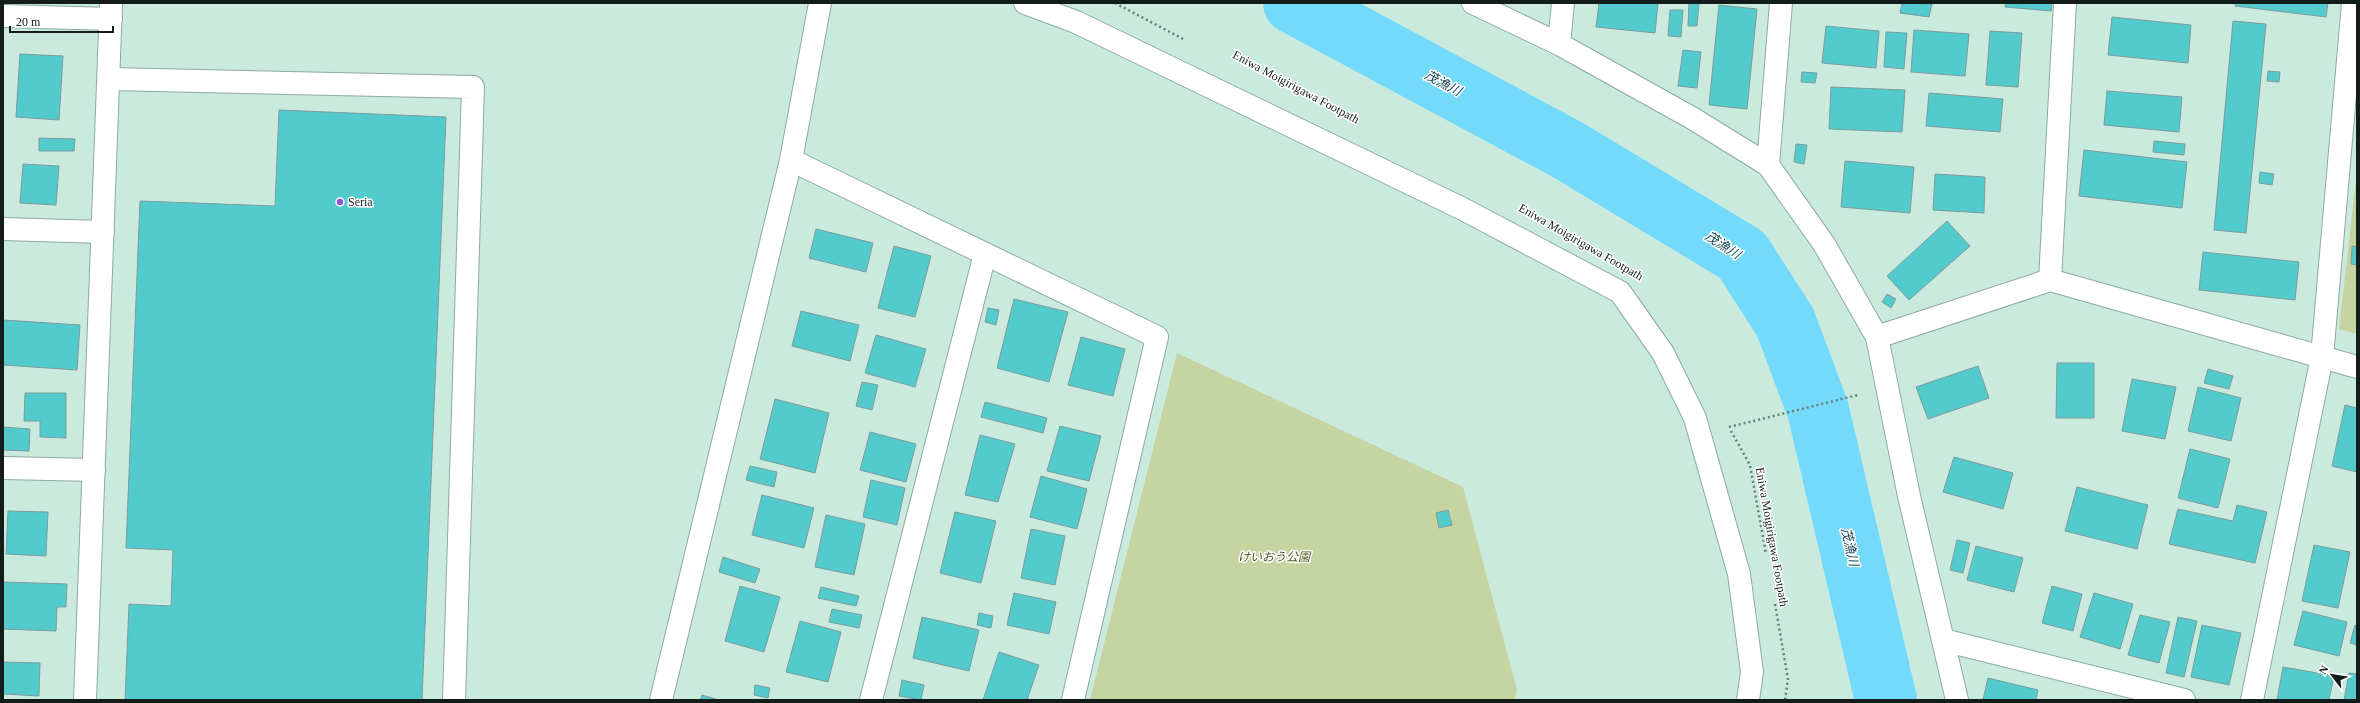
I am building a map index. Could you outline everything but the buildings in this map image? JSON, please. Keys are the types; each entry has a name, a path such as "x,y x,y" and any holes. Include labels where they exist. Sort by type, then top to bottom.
{"street":[{"path":"661,700 791,160 820,3"},
{"path":"1025,3 1076,22 1463,209 1620,292 1663,353 1695,418 1738,574 1752,672 1748,700"},
{"path":"1473,3 1559,44 1692,118 1768,165 1824,244 1877,337 1909,496 1957,700"},
{"path":"1559,44 1563,3"},
{"path":"1768,165 1780,3"},
{"path":"2050,280 2065,3"},
{"path":"2252,700 2322,358 2353,76 2354,3"},
{"path":"3,16 111,11 85,700"},
{"path":"109,79 473,87 454,700"},
{"path":"791,160 1158,337 1073,700"},
{"path":"3,229 103,232"},
{"path":"871,700 985,254"},
{"path":"1877,337 2050,280 2357,367"},
{"path":"3,468 94,470"},
{"path":"1943,640 2184,700"}],"path":[{"path":"1115,3 1191,43"},
{"path":"1729,427 1853,397"},
{"name":"Eniwa Moigirigawa Footpath","path":"1725,421 1750,465 1766,557"},
{"name":"Eniwa Moigirigawa Footpath","path":"1775,603 1788,680 1785,700"}],"green space":[{"path":"2357,171 2357,334 2339,329"},
{"name":"けいおう公園","path":"1177,353 1463,487 1517,690 1514,700 1090,700"}],"waterway":[{"name":"茂漁川","path":"1294,3 1568,150 1742,255 1785,322 1818,410 1886,700"}],"place":[{"name":"Seria","path":"340,202"}]}
